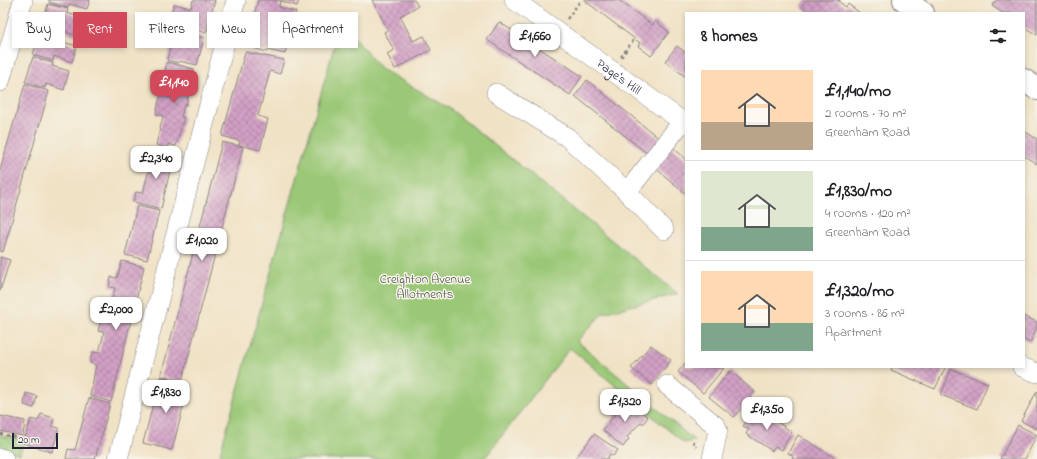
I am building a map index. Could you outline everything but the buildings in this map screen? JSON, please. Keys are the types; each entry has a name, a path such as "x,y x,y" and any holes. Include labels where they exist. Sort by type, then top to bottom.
{"main road":[{"path":"904,0 922,12"},
{"path":"1025,81 1037,88"}],"street":[{"path":"0,82 23,0"},
{"path":"118,459 236,0"},
{"name":"Page's Hill","path":"514,0 684,123"},
{"path":"496,93 567,137 627,192 664,230"},
{"path":"627,192 684,123"},
{"path":"1024,368 1037,373"},
{"path":"667,385 716,426 718,430 712,459"},
{"path":"0,458 4,459"}],"path":[{"path":"558,32 581,0"},
{"path":"611,70 634,38"},
{"path":"0,434 16,437"}],"green space":[{"name":"Creighton Avenue Allotments","path":"358,42 380,68 449,108 678,294 603,313 577,341 695,441 684,443 570,348 484,459 228,459 220,453 334,48 358,48"},
{"path":"0,435 24,440 20,454 0,448"}]}
